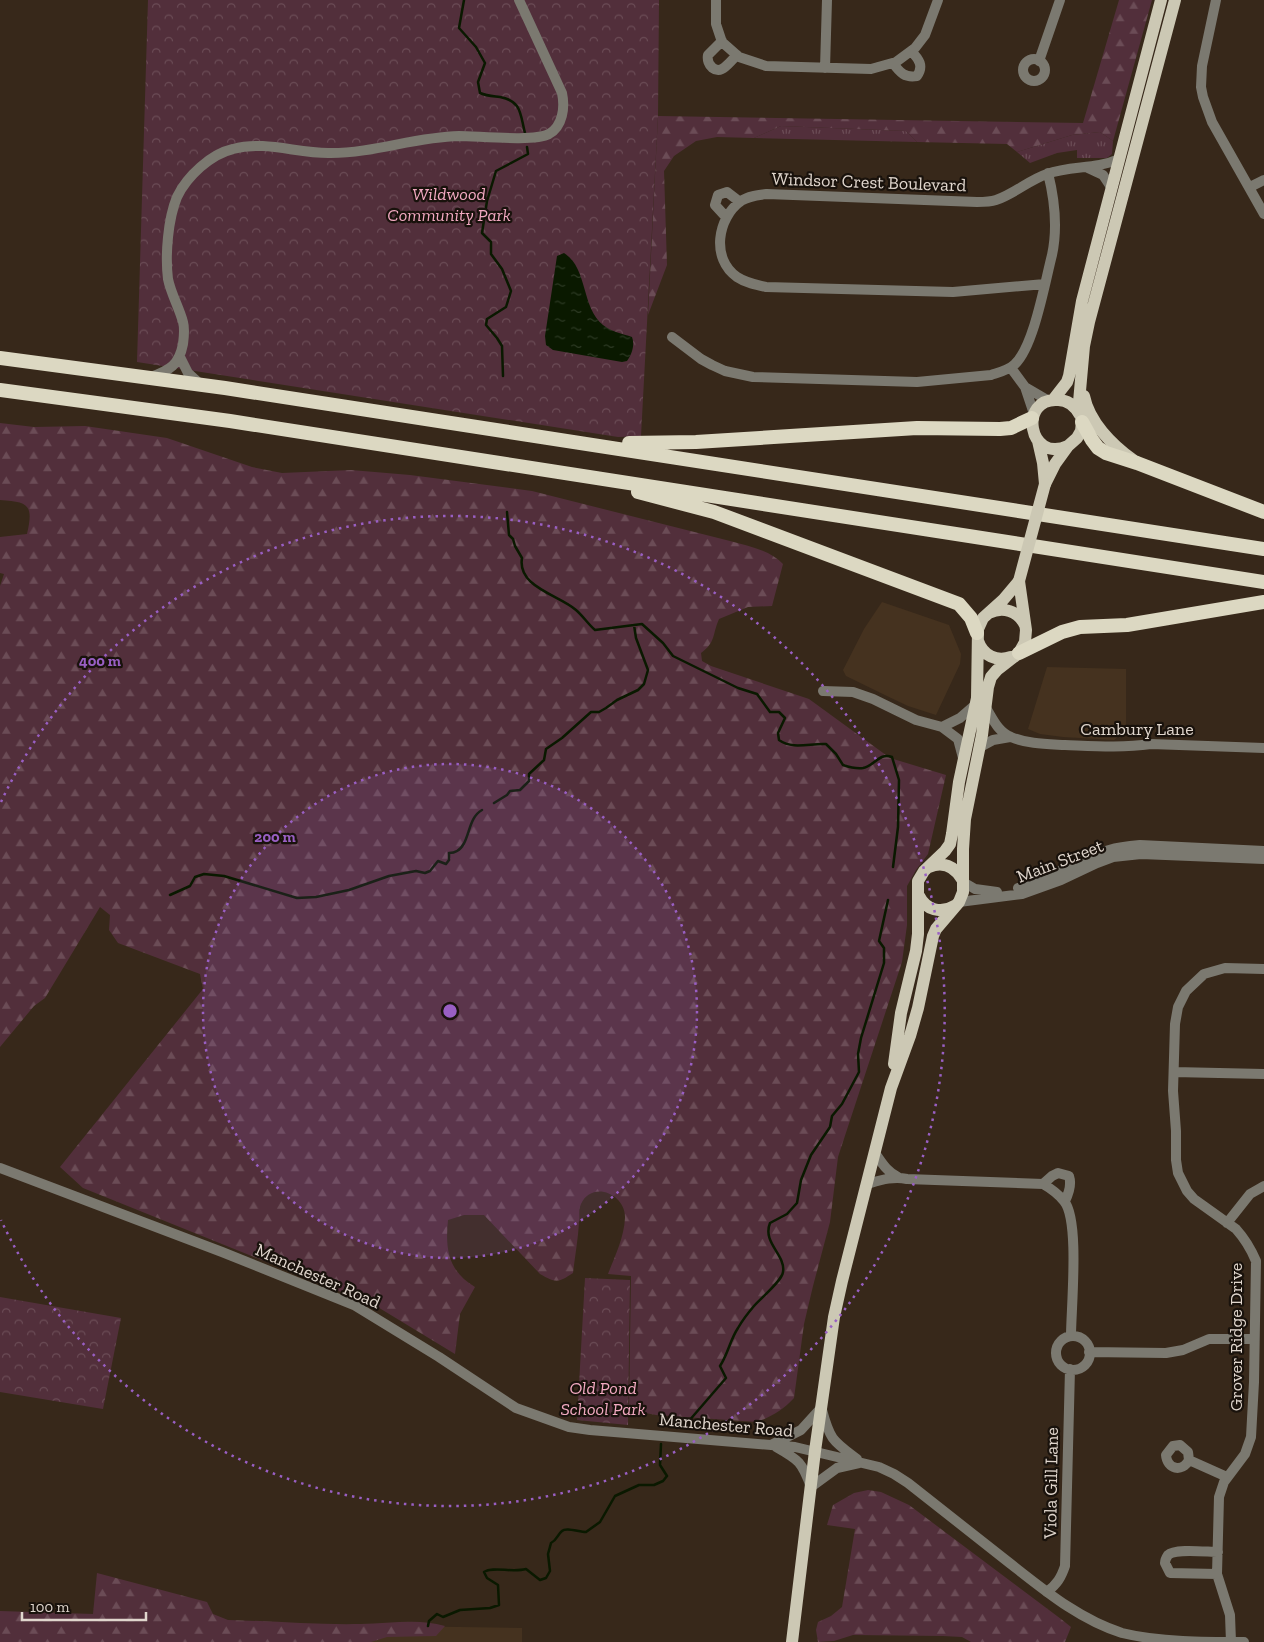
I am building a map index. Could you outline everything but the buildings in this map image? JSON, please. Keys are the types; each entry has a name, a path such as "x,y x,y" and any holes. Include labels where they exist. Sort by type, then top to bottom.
{"highway":[{"path":"0,358 200,384 1264,549"},
{"path":"0,390 230,421 1264,582"},
{"path":"582,443 696,442 917,428 1000,429 1011,428 1033,416"},
{"path":"1081,418 1098,448 1115,457 1137,463 1264,512"},
{"path":"597,479 618,487 714,512 959,604 971,618 977,637"},
{"path":"1015,655 1062,632 1080,628 1127,625 1264,602"}],"main road":[{"path":"1045,484 1038,441 1032,430 1033,416 1038,407 1051,400 1070,376 1082,300 1161,0"},
{"path":"891,1088 901,1013 916,951 919,922 918,881 926,868 950,844 963,760 991,677 1026,642 1019,581 1045,484 1055,464 1068,446 1078,438 1081,431 1079,402 1084,346 1091,313 1117,222 1175,0"},
{"path":"1081,381 1086,406 1090,414 1114,445 1137,463"},
{"path":"1051,400 1069,402 1081,418"},
{"path":"1038,441 1052,449 1068,446"},
{"path":"792,1642 815,1451 834,1317 891,1088 915,1017 933,936 936,929 957,904 963,892 965,819 980,747 981,707 977,637 981,621 1019,581"},
{"path":"987,615 998,610 1011,611 1021,618 1026,630"},
{"path":"977,637 981,649 991,657 999,659 1015,655"},
{"path":"926,868 934,865 945,865 956,870 962,880"},
{"path":"919,896 926,906 937,910 944,910 957,904"}],"street":[{"path":"200,384 188,373 180,357 184,328 168,278 167,253 171,214 184,185 211,158 232,149 255,145 351,153 398,144 459,136 522,138 543,136 550,133 561,119 564,102 562,93 519,0"},
{"path":"716,0 716,24 722,41 737,55 762,66 871,69 894,63 911,51 925,35 938,0"},
{"path":"825,68 827,0"},
{"path":"1039,61 1060,0"},
{"path":"1216,0 1204,54 1201,87 1212,122 1264,214"},
{"path":"722,41 708,55 707,59 710,66 717,70 724,68 737,55"},
{"path":"894,63 903,76 917,76 921,64 911,51"},
{"name":"Windsor Crest Boulevard","path":"726,217 740,202 754,196 767,194 977,202 996,200 1048,173 1106,165 1119,159"},
{"path":"1088,168 1103,175 1111,187"},
{"path":"672,337 701,359 725,371 769,379 928,382 991,375 1010,368 1027,348 1053,250 1055,203 1048,173"},
{"path":"1250,187 1264,180"},
{"path":"740,202 727,192 718,195 715,205 726,217 720,234 722,255 725,263 736,276 755,284 766,286 953,292 1045,284"},
{"path":"151,377 166,371 180,357"},
{"path":"1010,368 1025,387 1033,416"},
{"path":"1025,387 1051,400"},
{"path":"823,691 853,692 873,699 916,720 942,727 958,739 963,760"},
{"path":"942,727 981,707 997,727 1010,737"},
{"name":"Cambury Lane","path":"980,747 993,740 1010,737 1041,744 1095,746 1151,744 1264,748"},
{"name":"Main Street","path":"962,880 975,889 1006,892 1043,879 1093,855 1109,850 1140,845 1264,851"},
{"name":"Main Street","path":"957,904 1022,894 1061,880 1097,863 1126,855 1264,859"},
{"name":"Grover Ridge Drive","path":"1231,1642 1230,1615 1217,1574 1219,1497 1227,1477 1245,1454 1251,1437 1256,1262 1250,1247 1242,1235 1194,1199 1187,1191 1178,1173 1173,1090 1175,1024 1178,1007 1186,991 1204,974 1215,970 1232,968 1264,969"},
{"path":"1174,1072 1264,1074"},
{"path":"875,1153 882,1164 898,1178"},
{"name":"Manchester Road","path":"0,1168 222,1252 354,1305 439,1357 503,1400 531,1415 569,1427 590,1430 772,1444 815,1451 879,1467 908,1483 1047,1592 1077,1613 1123,1638 1244,1642"},
{"path":"1042,1184 1058,1173 1069,1176 1071,1181 1070,1188 1065,1202"},
{"path":"867,1184 883,1179 898,1178 1042,1184 1065,1202 1072,1220 1071,1336"},
{"path":"1227,1223 1250,1194 1264,1186"},
{"path":"1071,1336 1081,1338 1088,1346 1089,1352 1089,1357 1084,1365 1080,1368 1070,1369 1060,1364 1056,1355 1056,1350 1061,1340 1071,1336"},
{"path":"1089,1352 1166,1353 1182,1350 1209,1340 1254,1339"},
{"name":"Viola Gill Lane","path":"1047,1592 1060,1579 1065,1566 1070,1369"},
{"path":"772,1444 801,1430 821,1408"},
{"path":"821,1408 828,1432 833,1440 862,1463"},
{"path":"772,1444 798,1460 803,1466 811,1487 837,1468 862,1463"},
{"path":"1189,1460 1227,1477"},
{"path":"1217,1574 1170,1572 1165,1563 1166,1557 1173,1552 1218,1552"}],"shaded area":[{"path":"882,602 949,625 961,654 960,664 936,715 908,706 889,697 846,676 843,670 864,629"},
{"path":"1047,667 1126,669 1126,731 1114,740 1063,737 1040,734 1028,729"},
{"path":"109,1622 522,1628 522,1642 109,1642"}],"green space":[{"name":"Wildwood Community Park","path":"148,0 659,0 658,116 641,436 618,437 137,362"},
{"path":"1119,0 1152,0 1113,141 1100,132 1072,135 1017,152 1007,144 917,142 906,131 781,126 754,138 717,137 696,141 674,156 664,171 667,265 648,315 658,116 1083,123"},
{"path":"781,126 906,131 917,142 754,138"},
{"path":"1100,132 1113,141 1112,154 1107,158 1077,158 1077,150 1057,153 1030,163 1017,152 1072,135"},
{"path":"0,423 34,427 85,426 167,438 252,467 282,473 351,470 410,475 532,491 751,547 772,555 783,564 772,606 748,607 719,619 711,642 701,653 702,661 711,666 809,699 890,758 946,775 928,854 907,886 907,925 902,962 838,1157 830,1222 804,1324 794,1398 786,1406 757,1422 656,1415 629,1410 631,1276 608,1274 621,1240 625,1218 620,1202 608,1193 593,1193 586,1197 581,1204 573,1273 557,1281 540,1274 484,1215 464,1215 448,1220 447,1240 450,1258 459,1274 475,1287 460,1314 455,1354 376,1306 83,1188 60,1167 203,989 200,974 118,943 109,930 110,915 100,907 45,998 34,1006 0,1047 0,586 4,574 0,573 0,537 27,534 30,516 27,507 23,504 0,500"},
{"name":"Old Pond School Park","path":"585,1278 630,1280 628,1425 577,1420"},
{"path":"0,1297 121,1318 103,1409 0,1392"},
{"path":"868,1490 881,1492 909,1505 1061,1619 1071,1627 1065,1642 971,1642 962,1637 853,1635 834,1641 818,1642 816,1630 818,1622 831,1616 842,1607 855,1529 827,1525 833,1505 854,1493"},
{"path":"97,1573 207,1602 213,1614 228,1620 344,1624 424,1622 445,1626 436,1636 387,1637 371,1642 0,1642 0,1611 93,1614"}],"water":[{"path":"564,253 577,268 587,298 596,317 609,329 632,337 632,349 627,361 622,362 553,350 546,345 545,336 557,256"}],"waterway":[{"path":"464,0 459,28 476,47 485,63 478,82 480,93 507,99 516,105 521,114 525,133"},
{"path":"503,376 502,346 486,325 487,319 506,307 511,291 502,269 491,254 491,242 482,233 487,201 496,171 528,154 527,147"},
{"path":"507,512 509,535 513,539 522,558 522,568 526,576 532,583 576,610 595,630 642,624 663,643 673,656 738,688 757,694 770,712 779,712 785,718 778,733 779,740 784,743 790,745 826,744 843,765 855,768 867,767 884,756 892,757 899,780 898,827 893,867"},
{"path":"494,803 510,791 520,790 529,781 529,774 544,760 546,749 562,738 591,712 599,712 617,700 638,690 644,684 648,670 636,638 634,625"},
{"path":"170,895 190,886 195,877 204,874 224,876 297,898 316,897 349,890 389,876 416,871 425,873 430,871 438,861 446,864 449,860 449,853 456,852 461,848 474,819 482,810"},
{"path":"688,1422 726,1378 720,1366 741,1323 782,1276 783,1266 771,1243 768,1230 770,1223 787,1214 797,1203 801,1180 811,1155 830,1127 832,1116 842,1104 859,1072 858,1054 861,1038 884,963 884,948 879,941 888,900"},
{"path":"428,1626 429,1621 437,1614 443,1617 460,1610 490,1608 499,1605 498,1585 487,1578 484,1572 488,1570 526,1569 540,1580 546,1578 550,1571 548,1554 551,1543 562,1531 586,1532 600,1522 615,1496 639,1485 654,1485 663,1481 667,1476 660,1465 661,1444"}]}
